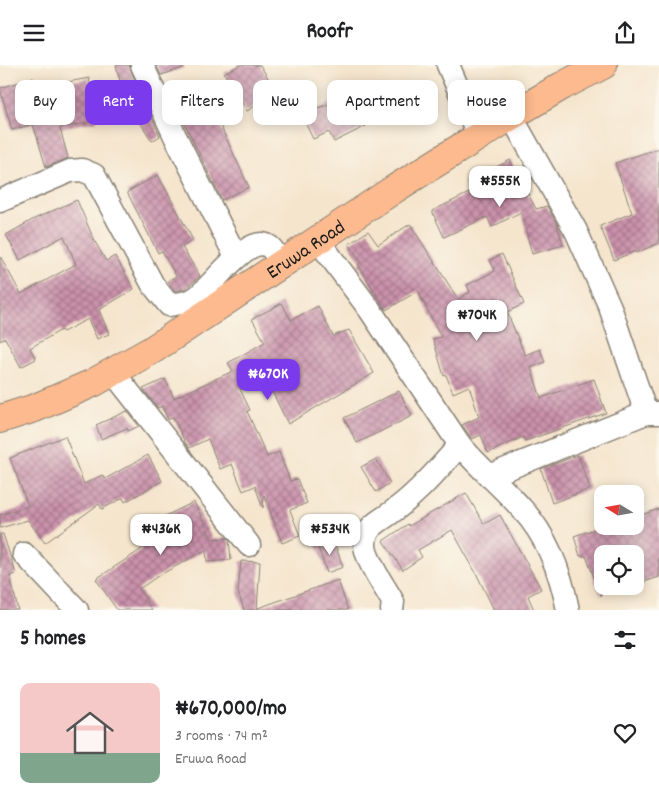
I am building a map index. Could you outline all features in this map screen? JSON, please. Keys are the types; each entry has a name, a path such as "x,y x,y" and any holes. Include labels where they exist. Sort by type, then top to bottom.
{"main road":[{"name":"Eruwa Road","path":"525,108 562,86 604,65"},
{"name":"Eruwa Road","path":"0,419 35,408 93,383 152,351 396,188 497,125"}],"street":[{"path":"142,65 175,136 236,257"},
{"path":"448,65 479,137"},
{"path":"489,476 652,413 610,307 580,239 516,125"},
{"path":"0,201 70,171 82,170 94,175 153,285 169,305 194,300 236,257 255,245 272,248 281,264"},
{"path":"318,240 370,310 460,445 523,510 547,544 564,589 568,610"},
{"path":"113,372 249,545"},
{"path":"392,610 393,601 367,555 364,545 366,535 373,526 402,507 422,488 460,445"},
{"path":"24,554 78,610"}],"building":[{"path":"116,65 129,65 135,80 120,80"},
{"path":"156,65 184,65 184,68 161,75"},
{"path":"240,65 260,65 269,80 253,80 253,107 247,111 243,104 243,80 228,80 224,73"},
{"path":"89,78 89,80 85,80 85,123 60,128 68,158 46,167 33,125 75,125 75,81"},
{"path":"15,83 15,125 30,125 12,130 0,88"},
{"path":"327,105 327,125 366,126 334,142 329,132 313,139 306,125 317,125 317,108"},
{"path":"152,118 160,136 152,141 142,125 152,125"},
{"path":"185,125 220,125 249,187 222,200"},
{"path":"659,148 659,243 614,260 600,226 632,213 615,163"},
{"path":"510,160 536,209 547,206 557,224 563,245 532,254 521,212 492,227 487,217 444,237 432,211 473,191 468,182"},
{"path":"158,175 193,240 182,247 200,276 186,288 175,291 168,281 176,276 162,251 158,253 127,192"},
{"path":"77,200 94,240 106,261 115,256 134,289 99,310 109,334 97,339 88,319 63,332 61,330 30,348 36,359 21,367 5,338 0,341 0,256 21,294 76,264 64,236 20,260 6,235 34,219"},
{"path":"410,224 458,299 470,292 467,285 495,271 490,260 502,254 524,304 507,312 525,355 540,349 545,362 531,368 541,398 594,379 606,413 525,441 523,437 488,453 481,435 472,439 462,425 479,417 469,386 453,393 446,375 444,376 433,339 441,337 418,291 386,310 358,264 361,262 349,244 368,231 378,245"},
{"path":"282,303 291,320 318,306 333,336 349,330 374,373 288,424 264,375 240,389 250,410 247,411 267,457 279,452 290,481 297,479 307,503 290,510 300,536 282,543 264,495 263,508 255,486 243,491 232,464 220,469 208,439 189,448 173,417 168,420 162,406 158,408 143,389 165,379 174,398 233,371 228,363 265,342 252,319"},
{"path":"399,391 412,416 357,443 344,418"},
{"path":"127,411 139,426 128,431 127,428 101,439 96,425"},
{"path":"65,436 84,484 102,475 105,479 148,455 162,481 125,502 123,498 102,509 99,504 45,543 28,520 0,528 0,515 28,506 10,458"},
{"path":"578,455 590,489 552,503 541,469"},
{"path":"376,459 390,483 376,492 361,467"},
{"path":"466,493 484,524 500,515 541,589 528,596 534,610 494,610 452,530 418,550 422,557 403,570 383,541 408,524 409,526"},
{"path":"194,502 212,539 227,538 229,540 231,560 207,562 206,550 158,576 139,589 152,610 117,610 96,579 142,549 134,533 159,516 161,518"},
{"path":"659,509 659,577 644,582 644,545 594,545 594,577 586,556 580,556 574,536 594,529 594,535 644,535 644,514"},
{"path":"0,534 3,534 16,574 10,576 18,610 0,610"},
{"path":"333,539 343,567 327,573 317,544"},
{"path":"241,561 260,562 257,610 244,610 238,592"},
{"path":"338,580 348,610 259,610 258,608"}]}
